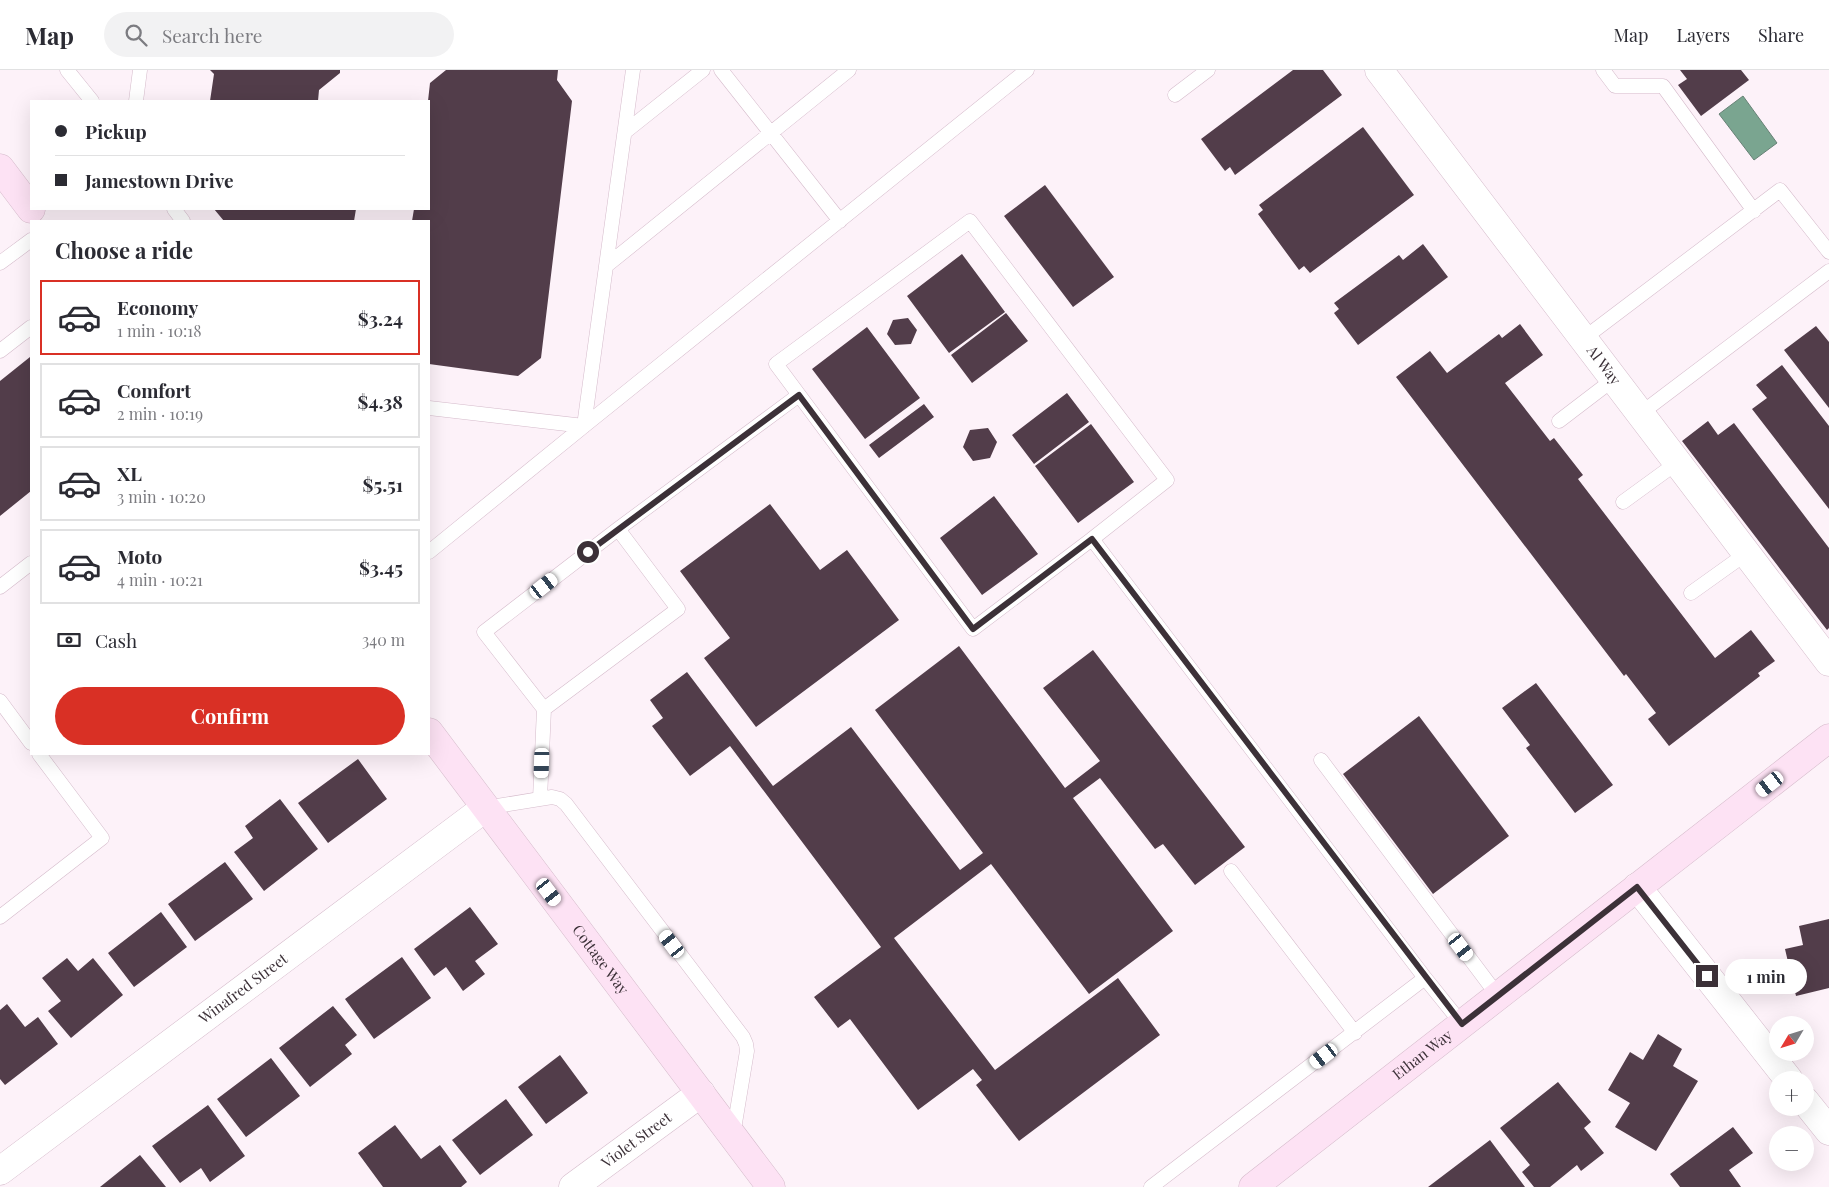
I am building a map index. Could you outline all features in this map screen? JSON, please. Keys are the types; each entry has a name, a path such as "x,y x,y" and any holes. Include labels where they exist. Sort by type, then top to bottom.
{"street":[{"name":"Al Way","path":"1379,70 1829,662"},
{"path":"0,168 30,208"},
{"path":"32,210 40,220"},
{"name":"Cottage Way","path":"430,733 771,1187"},
{"name":"Ethan Way","path":"1253,1187 1829,738"},
{"name":"Winafred Street","path":"0,1171 485,808"},
{"path":"1637,887 1782,1071"},
{"name":"Violet Street","path":"573,1187 701,1093"},
{"path":"1814,1112 1829,1131"}],"lane":[{"path":"67,70 91,100"},
{"path":"136,100 140,70"},
{"path":"584,426 633,70"},
{"path":"625,132 703,70"},
{"path":"721,70 840,221"},
{"path":"606,266 850,70"},
{"path":"430,551 1027,70"},
{"path":"1175,95 1208,70"},
{"path":"1603,70 1615,86 1663,86 1754,211"},
{"path":"1583,339 1780,190 1829,252"},
{"path":"970,221 1167,480 1092,539 973,629 776,364 970,221"},
{"path":"0,263 30,241"},
{"path":"1640,414 1829,271"},
{"path":"0,351 30,328"},
{"path":"1559,421 1614,379"},
{"path":"540,799 544,709 484,632 618,529 799,395"},
{"path":"430,408 584,426"},
{"path":"1623,502 1678,462"},
{"path":"544,709 678,609 618,529"},
{"path":"1092,539 1425,978 1462,1024"},
{"path":"1691,593 1747,553"},
{"path":"0,587 30,564"},
{"path":"0,701 30,742"},
{"path":"0,917 102,838 40,755"},
{"path":"1321,760 1498,996"},
{"path":"485,808 552,797 560,799 566,804 743,1037 747,1051 733,1136"},
{"path":"1231,871 1355,1032"},
{"path":"1151,1187 1425,978"}],"shaded area":[{"path":"1743,96 1777,143 1754,160 1719,114"}],"building":[{"path":"210,70 340,70 340,73 319,90 318,100 210,100 214,74"},
{"path":"446,70 558,70 557,80 572,101 541,358 518,376 430,364 430,220 412,220 414,210 430,210 430,100 428,100 430,83"},
{"path":"1293,70 1323,70 1342,95 1235,175 1230,167 1225,171 1201,139"},
{"path":"1680,70 1741,70 1749,80 1701,116 1678,85 1687,79"},
{"path":"1363,127 1414,195 1310,273 1304,266 1299,270 1258,214 1263,210 1259,205"},
{"path":"1045,185 1114,277 1073,307 1004,216"},
{"path":"215,210 356,210 354,220 223,220"},
{"path":"1423,244 1448,277 1358,345 1334,313 1339,309 1334,303 1399,255 1403,260"},
{"path":"962,254 1005,312 949,353 907,296"},
{"path":"1006,313 1028,341 972,383 951,355"},
{"path":"908,318 917,330 911,344 895,345 887,334 893,320"},
{"path":"1520,324 1543,355 1505,383 1550,441 1554,438 1583,475 1578,479 1715,658 1751,630 1775,661 1758,673 1760,676 1669,746 1648,719 1656,713 1626,674 1624,676 1396,377 1430,351 1447,373 1499,334 1502,338"},
{"path":"1816,326 1829,342 1829,408 1784,350"},
{"path":"867,327 920,398 865,439 812,369"},
{"path":"30,357 30,492 0,516 0,381"},
{"path":"1782,365 1829,426 1829,509 1752,409 1767,398 1756,385"},
{"path":"1067,393 1089,422 1034,464 1012,435"},
{"path":"924,404 934,417 879,458 869,445"},
{"path":"1708,421 1718,435 1734,423 1829,548 1829,628 1827,630 1682,441"},
{"path":"1091,424 1134,482 1078,523 1035,466"},
{"path":"988,428 997,442 990,458 973,461 963,447 970,430"},
{"path":"994,496 1038,554 982,595 940,538"},
{"path":"770,504 820,570 847,550 899,620 756,727 704,658 730,638 680,571"},
{"path":"959,646 1065,788 1100,761 1043,688 1093,650 1245,847 1195,885 1163,844 1155,849 1100,778 1073,798 1173,931 1089,994 991,864 894,938 995,1070 1118,978 1160,1035 1019,1141 976,1085 982,1080 973,1069 918,1110 850,1019 838,1028 814,997 881,947 730,746 690,776 652,726 663,718 650,700 687,672 773,786 851,727 960,870 983,853 875,710"},
{"path":"1536,683 1613,785 1575,813 1526,748 1530,745 1502,708"},
{"path":"1419,716 1509,836 1433,894 1343,774"},
{"path":"358,759 387,799 328,843 298,803"},
{"path":"280,799 318,849 264,891 234,852 253,838 245,826"},
{"path":"225,862 253,899 195,941 168,904"},
{"path":"470,907 498,944 475,961 485,974 463,991 446,967 434,976 414,949"},
{"path":"161,912 187,947 134,987 108,953"},
{"path":"1829,919 1829,988 1796,996 1785,949 1803,945 1799,926"},
{"path":"402,957 431,998 374,1039 345,999"},
{"path":"67,958 78,971 93,958 123,995 71,1038 48,1011 61,1001 42,978"},
{"path":"7,1004 25,1027 38,1017 58,1044 5,1085 0,1079 0,1010"},
{"path":"333,1006 357,1035 345,1045 352,1054 310,1087 279,1048"},
{"path":"1658,1034 1682,1049 1673,1066 1698,1081 1656,1151 1615,1127 1630,1103 1608,1090 1630,1052 1643,1060"},
{"path":"560,1055 588,1093 546,1124 518,1087"},
{"path":"271,1058 300,1096 246,1137 217,1099"},
{"path":"1558,1082 1591,1122 1584,1128 1604,1153 1581,1171 1577,1165 1550,1187 1534,1187 1522,1172 1530,1165 1500,1128"},
{"path":"506,1099 533,1135 480,1175 452,1140"},
{"path":"208,1105 245,1156 210,1182 201,1168 180,1183 152,1146"},
{"path":"395,1125 421,1159 440,1145 467,1182 461,1187 383,1187 358,1153"},
{"path":"1733,1127 1753,1153 1729,1170 1741,1187 1680,1187 1670,1174"},
{"path":"1490,1140 1525,1187 1428,1187"},
{"path":"140,1155 166,1187 100,1187"}],"route":[{"path":"588,552 799,395 973,629 1092,539 1425,978 1462,1024 1637,887 1707,976"}]}
